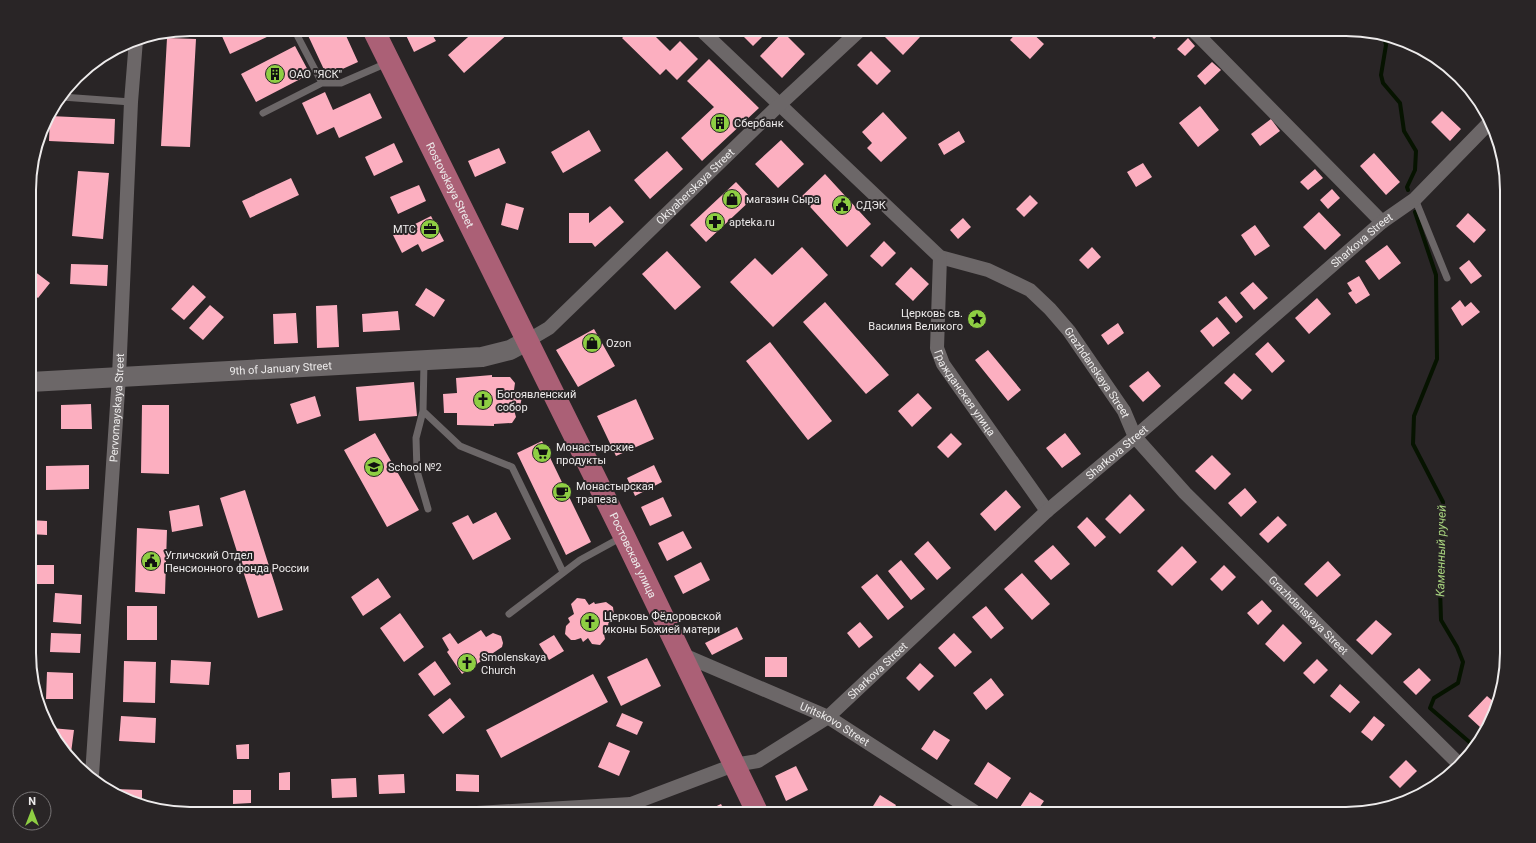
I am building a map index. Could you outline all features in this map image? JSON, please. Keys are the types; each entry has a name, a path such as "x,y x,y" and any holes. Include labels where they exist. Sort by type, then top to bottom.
{"main road":[{"name":"Rostovskaya Street","path":"377,36 527,341"},
{"name":"9th of January Street","path":"36,382 119,376 424,362 482,357 510,350 527,341"},
{"name":"Ростовская улица","path":"527,341 624,536 755,807"}],"street":[{"name":"Grazhdanskaya Street","path":"707,36 940,257 988,270 1030,290 1050,309 1069,331 1124,411 1135,437 1185,493 1456,761"},
{"name":"Oktyaberskaya Street","path":"527,341 549,328 779,105 853,36"},
{"path":"1199,36 1382,222"},
{"name":"Pervomayskaya Street","path":"92,772 119,376 131,102 136,46"},
{"name":"Sharkova Street","path":"636,807 734,765 758,761 828,717 1047,511 1135,437 1382,222 1415,199 1486,126"},
{"name":"Гражданская улица","path":"940,257 937,348 943,364 1047,511"},
{"name":"Uritskovo Street","path":"681,654 828,717 967,807"}],"lane":[{"path":"298,37 322,82"},
{"path":"263,113 322,82 341,83 390,62"},
{"path":"67,97 131,102"},
{"path":"1415,199 1447,278"},
{"path":"424,362 423,411 416,438 417,471 428,509"},
{"path":"423,411 460,446 512,467 563,572"},
{"path":"509,614 563,572 624,536"}],"building":[{"path":"222,36 269,36 230,54"},
{"path":"308,36 346,36 358,62 327,76"},
{"path":"406,36 433,36 436,41 414,52"},
{"path":"469,36 505,36 464,73 448,55"},
{"path":"624,36 655,36 670,51 680,41 698,59 677,80 666,69 660,75 622,38"},
{"path":"743,36 763,36 753,46"},
{"path":"779,36 787,36 805,54 782,78 760,56"},
{"path":"884,36 919,36 920,37 903,55"},
{"path":"1014,36 1035,36 1044,44 1030,59 1010,40"},
{"path":"167,38 196,39 190,147 161,146"},
{"path":"1188,38 1195,46 1185,56 1177,49"},
{"name":"ОАО \"ЯСК\"","path":"295,46 310,74 256,102 241,74"},
{"path":"871,51 891,71 877,85 857,65"},
{"name":"Сбербанк","path":"709,59 759,108 702,161 681,138 714,107 687,81"},
{"path":"1212,62 1221,70 1205,85 1197,76"},
{"path":"325,92 333,110 370,93 382,118 339,138 334,127 317,135 302,103"},
{"path":"1200,106 1219,130 1198,147 1179,123"},
{"path":"1442,111 1461,129 1450,141 1431,122"},
{"path":"883,112 907,138 881,162 867,148 872,143 862,132"},
{"path":"55,116 115,119 114,144 49,141 50,128"},
{"path":"1271,119 1280,131 1260,146 1251,134"},
{"path":"589,130 601,151 563,173 551,152"},
{"path":"959,131 965,142 944,155 938,144"},
{"path":"781,140 804,164 778,188 755,164"},
{"path":"394,143 403,162 374,176 365,157"},
{"path":"499,148 506,163 475,177 468,161"},
{"path":"667,151 683,169 650,199 634,180"},
{"path":"1374,153 1400,182 1386,195 1360,166"},
{"path":"1143,163 1152,177 1136,187 1127,172"},
{"path":"1315,169 1323,178 1308,190 1300,182"},
{"path":"78,171 109,173 103,239 72,236"},
{"path":"825,174 871,224 847,247 801,197"},
{"path":"291,178 299,195 250,218 242,201"},
{"path":"736,182 752,199 706,242 690,225"},
{"path":"419,185 426,201 398,214 390,197"},
{"path":"1332,189 1340,198 1328,209 1320,200"},
{"path":"1030,195 1038,203 1024,217 1016,209"},
{"path":"506,203 524,208 518,230 501,225"},
{"path":"610,206 624,222 595,247 592,243 569,243 569,213 589,213 589,223"},
{"path":"1319,212 1341,235 1325,250 1303,227"},
{"path":"1468,213 1486,230 1474,243 1456,226"},
{"path":"431,216 444,241 422,252 418,244 402,253 393,235"},
{"path":"963,218 971,227 958,239 950,230"},
{"path":"1255,225 1270,246 1255,256 1241,235"},
{"path":"884,241 896,253 882,267 870,256"},
{"path":"1387,245 1401,263 1379,280 1365,261"},
{"path":"802,247 828,275 773,327 730,282 755,258 772,275"},
{"path":"1092,247 1101,257 1088,269 1079,260"},
{"path":"667,251 701,287 675,310 642,274"},
{"path":"1469,260 1482,276 1471,284 1459,268"},
{"path":"71,264 108,265 107,286 70,284"},
{"path":"911,267 929,284 913,301 895,284"},
{"path":"36,272 50,283 38,298 36,296"},
{"path":"1359,276 1370,295 1356,304 1348,293 1352,291 1347,283"},
{"path":"1253,282 1268,298 1254,310 1240,293"},
{"path":"193,285 206,297 184,320 171,309"},
{"path":"426,288 445,300 434,317 415,305"},
{"path":"1226,296 1243,317 1236,323 1218,302"},
{"path":"1317,298 1331,314 1309,334 1295,318"},
{"path":"1460,300 1465,307 1471,302 1480,312 1462,326 1451,308"},
{"path":"825,302 889,375 866,394 803,322"},
{"path":"210,305 224,317 203,340 189,328"},
{"path":"337,305 339,347 317,348 316,306"},
{"path":"398,311 400,330 363,332 362,314"},
{"path":"296,313 298,343 274,344 273,314"},
{"path":"1217,317 1230,333 1213,347 1200,331"},
{"path":"1118,323 1124,333 1108,345 1101,335"},
{"path":"594,329 615,366 578,387 556,350"},
{"path":"770,342 832,421 808,440 746,361"},
{"path":"1268,342 1285,361 1272,373 1255,354"},
{"path":"988,350 1021,390 1008,401 975,360"},
{"path":"1148,371 1161,386 1143,402 1129,386"},
{"path":"1234,373 1252,390 1242,400 1224,383"},
{"name":"Богоявленский собор","path":"492,375 492,377 510,377 515,383 514,390 520,393 522,397 520,406 514,410 516,417 512,423 494,424 494,426 457,425 457,413 444,413 443,394 457,393 456,378"},
{"path":"414,382 417,416 359,421 356,387"},
{"path":"918,393 932,408 912,427 898,411"},
{"path":"315,396 321,416 297,424 290,404"},
{"path":"636,399 654,439 616,456 597,416"},
{"path":"91,404 92,429 61,429 61,405"},
{"path":"142,405 169,405 169,474 141,473"},
{"name":"School №2","path":"375,433 419,510 387,527 344,450"},
{"path":"951,433 962,444 948,458 937,447"},
{"path":"1065,433 1081,454 1062,468 1046,448"},
{"path":"542,441 591,542 566,555 517,453"},
{"path":"1212,455 1231,474 1215,490 1195,471"},
{"path":"89,465 89,489 46,490 46,466"},
{"path":"654,465 662,482 635,496 627,478"},
{"path":"1245,488 1257,502 1241,517 1228,503"},
{"path":"245,490 283,610 258,618 220,498"},
{"path":"1006,490 1021,507 995,531 980,514"},
{"path":"1130,494 1145,510 1120,534 1105,519"},
{"path":"663,497 672,516 650,526 641,507"},
{"path":"199,505 203,526 172,532 169,511"},
{"path":"496,512 511,539 473,560 452,523 468,515 473,524"},
{"path":"1278,516 1287,525 1268,543 1259,534"},
{"path":"1087,517 1106,537 1095,547 1077,527"},
{"path":"36,520 47,521 47,535 36,534"},
{"name":"Угличский Отдел Пенсионного фонда России","path":"137,528 167,530 165,594 135,592"},
{"path":"683,531 692,548 667,561 658,543"},
{"path":"928,541 951,568 937,580 914,554"},
{"path":"1053,545 1070,564 1051,580 1034,561"},
{"path":"1182,546 1197,562 1172,586 1157,571"},
{"path":"901,560 925,589 911,600 888,571"},
{"path":"1328,561 1341,575 1317,597 1304,584"},
{"path":"701,562 710,580 683,594 674,576"},
{"path":"36,565 54,565 54,584 36,584"},
{"path":"1224,565 1236,577 1222,591 1210,579"},
{"path":"1022,573 1050,604 1032,620 1004,589"},
{"path":"877,574 904,607 888,620 861,587"},
{"path":"378,578 391,597 363,616 351,597"},
{"path":"55,593 82,595 81,624 53,622"},
{"name":"Церковь Фёдоровской иконы Божией матери","path":"577,598 585,599 589,605 594,602 595,604 606,602 613,607 614,616 608,624 609,626 603,629 605,639 600,645 592,644 588,638 583,642 581,638 571,640 565,634 566,626 570,622 568,618 574,614 571,604"},
{"path":"1262,600 1272,611 1258,625 1247,613"},
{"path":"127,606 157,606 157,640 127,640"},
{"path":"986,606 1004,628 991,639 972,617"},
{"path":"400,613 424,647 404,662 380,628"},
{"path":"1376,620 1392,634 1372,655 1356,640"},
{"path":"860,622 873,637 859,648 847,633"},
{"path":"1283,624 1302,643 1284,662 1265,644"},
{"path":"737,627 743,639 712,655 705,643"},
{"name":"Smolenskaya Church","path":"481,630 486,637 493,633 501,636 503,643 502,647 462,674 447,652 449,650 442,638 450,633 458,644"},
{"path":"51,633 81,634 80,653 50,652"},
{"path":"954,633 972,652 955,667 938,648"},
{"path":"554,635 564,651 549,660 539,644"},
{"path":"765,657 787,657 787,677 765,677"},
{"path":"647,658 661,686 621,706 607,677"},
{"path":"1317,659 1328,670 1314,684 1303,673"},
{"path":"171,660 211,662 209,685 170,683"},
{"path":"124,661 156,662 155,703 123,702"},
{"path":"435,661 451,684 434,696 418,674"},
{"path":"920,663 934,676 919,691 906,678"},
{"path":"1419,668 1431,680 1416,695 1403,682"},
{"path":"47,672 73,673 73,699 46,699"},
{"path":"593,674 608,702 501,758 486,730"},
{"path":"991,678 1004,695 986,710 973,693"},
{"path":"1340,684 1360,702 1350,713 1330,696"},
{"path":"1487,696 1492,701 1480,727 1468,716"},
{"path":"450,698 465,717 443,734 428,715"},
{"path":"622,713 643,722 637,735 616,726"},
{"path":"121,716 156,718 155,743 119,741"},
{"path":"1374,716 1385,725 1372,741 1361,732"},
{"path":"56,728 74,730 71,751"},
{"path":"934,730 950,740 937,760 921,749"},
{"path":"609,742 630,751 619,776 598,767"},
{"path":"249,744 249,759 237,759 236,745"},
{"path":"1406,760 1417,771 1400,788 1389,777"},
{"path":"988,762 1011,778 997,799 974,784"},
{"path":"796,766 808,790 786,801 775,776"},
{"path":"290,772 290,790 279,790 279,773"},
{"path":"404,774 405,793 379,794 378,775"},
{"path":"456,774 479,775 479,792 456,791"},
{"path":"356,778 357,797 332,798 331,779"},
{"path":"119,789 142,790 142,799"},
{"path":"233,790 251,790 251,803 233,804"},
{"path":"1030,792 1044,801 1040,807 1020,807"},
{"path":"880,795 896,805 895,807 872,807"},
{"path":"721,804 722,807 715,807"}],"waterway":[{"name":"Каменный ручей","path":"1385,41 1386,45 1381,75 1383,83 1400,103 1404,131 1416,151 1415,170 1407,187 1408,190"},
{"name":"Каменный ручей","path":"1415,212 1436,275 1437,359 1414,416 1413,444 1443,502 1440,588 1441,620 1457,647 1463,662 1458,683 1434,698 1430,708 1471,743"}],"place":[{"name":"ОАО \"ЯСК\"","path":"275,74"},
{"name":"Сбербанк","path":"720,123"},
{"name":"магазин Сыра","path":"732,199"},
{"name":"СДЭК","path":"842,205"},
{"name":"apteka.ru","path":"715,222"},
{"name":"МТС","path":"430,229"},
{"name":"Церковь св. Василия Великого","path":"977,319"},
{"name":"Ozon","path":"592,343"},
{"name":"Богоявленский собор","path":"483,400"},
{"name":"Монастырские продукты","path":"542,453"},
{"name":"School №2","path":"374,467"},
{"name":"Монастырская трапеза","path":"562,492"},
{"name":"Угличский Отдел Пенсионного фонда России","path":"151,561"},
{"name":"Церковь Фёдоровской иконы Божией матери","path":"590,622"},
{"name":"Smolenskaya Church","path":"467,663"}]}
